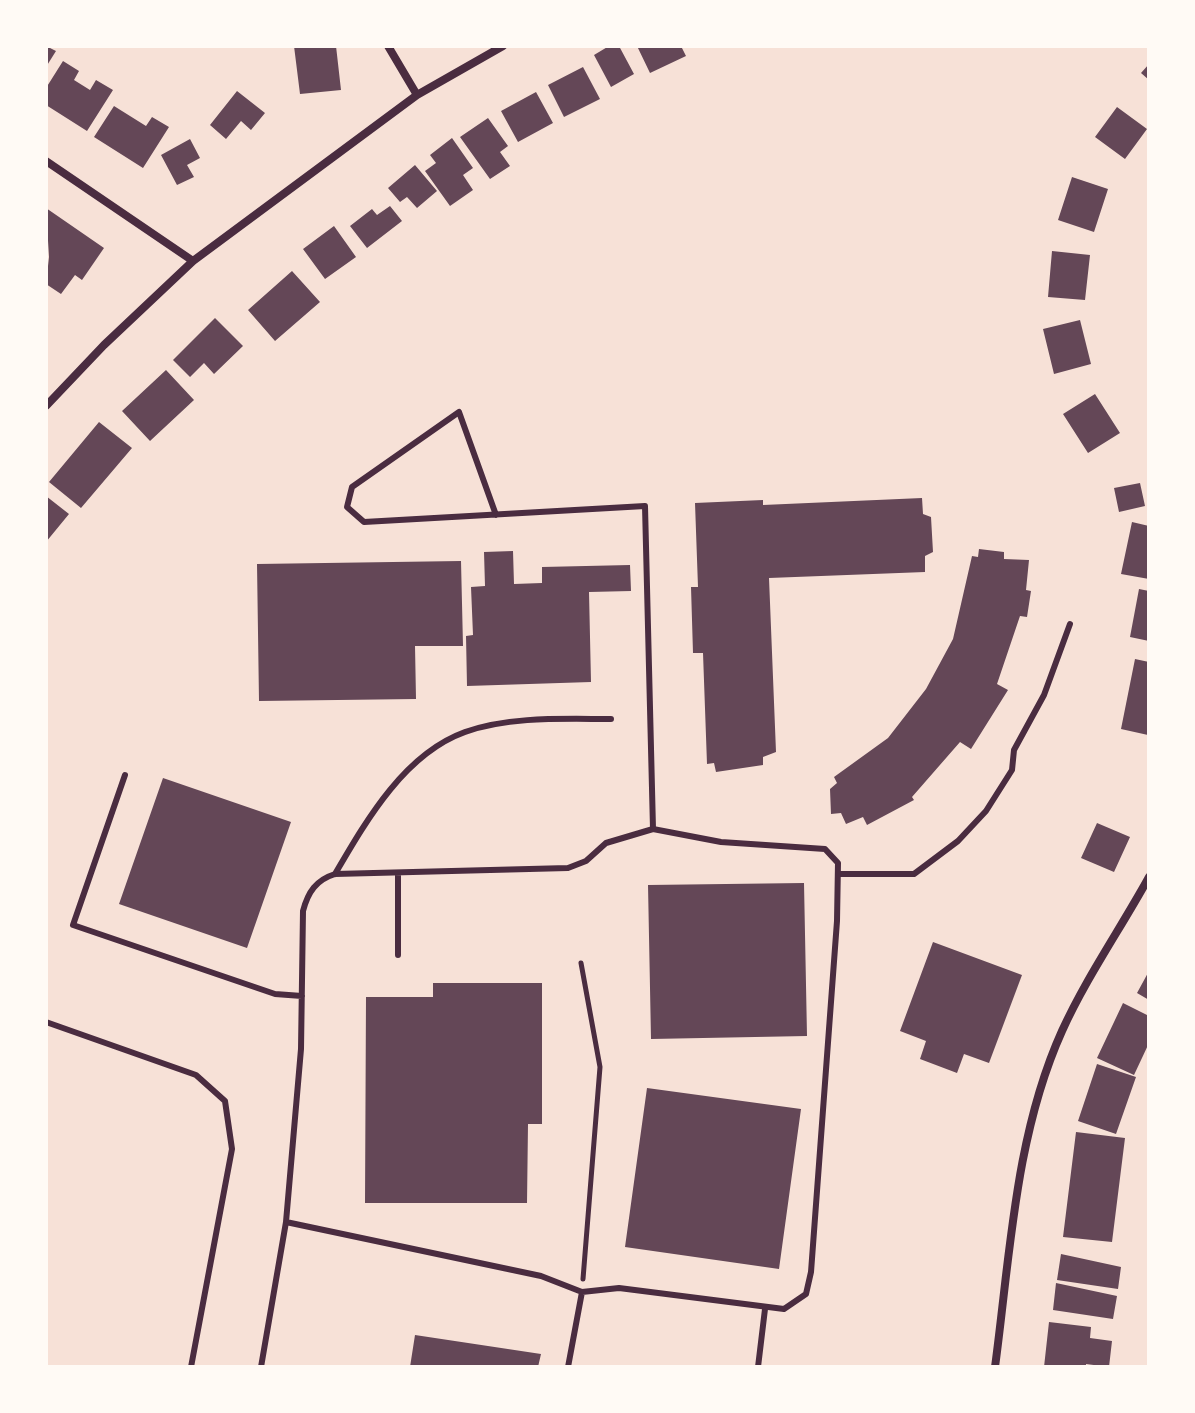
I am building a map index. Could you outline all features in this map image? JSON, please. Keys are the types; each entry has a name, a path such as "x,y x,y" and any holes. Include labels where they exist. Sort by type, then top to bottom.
{"street":[{"path":"388,46 417,95"},
{"path":"46,406 104,345 193,261 417,95 503,46"},
{"path":"46,161 193,261"},
{"path":"995,1367 1017,1205 1037,1102 1061,1032 1149,877"}],"lane":[{"path":"496,515 459,412 352,487 348,496 347,507 364,522 496,515 645,506 653,829"},
{"path":"840,874 914,874 958,841 986,811 1012,770 1014,750 1044,695 1070,624"},
{"path":"261,1367 286,1222 301,1049 303,911 307,895 315,885 335,874 386,795 435,747 466,732 513,723 611,719"},
{"path":"125,775 73,925 275,994 302,996"},
{"path":"286,1222 541,1276 582,1292 619,1288 784,1309 806,1294 811,1272 840,874 838,863 825,849 721,842 653,829 606,843 586,861 568,868 335,874"},
{"path":"398,874 398,955"},
{"path":"46,1022 196,1075 225,1101 232,1149 191,1367"},
{"path":"568,1367 582,1292"},
{"path":"758,1367 765,1309"}],"path":[{"path":"581,963 600,1067 582,1292"}],"building":[{"path":"46,46 56,51 46,67"},
{"path":"294,46 336,46 341,90 300,94"},
{"path":"609,46 619,46 634,74 611,87 594,55"},
{"path":"637,46 681,46 686,56 650,73"},
{"path":"63,61 79,71 74,80 90,90 96,80 113,90 87,131 46,105 46,88"},
{"path":"1149,64 1149,80 1141,73"},
{"path":"583,67 600,99 564,117 548,85"},
{"path":"237,91 265,113 251,130 241,121 226,139 210,125"},
{"path":"536,92 553,123 518,142 501,111"},
{"path":"114,106 146,126 152,117 169,127 143,168 94,137"},
{"path":"1117,107 1147,129 1125,159 1095,137"},
{"path":"488,118 508,146 500,152 510,166 490,179 460,137"},
{"path":"452,138 473,168 463,175 473,190 450,206 425,171 436,163 430,155"},
{"path":"190,139 200,158 187,165 194,177 177,185 161,155"},
{"path":"415,165 437,191 417,208 407,197 400,202 388,188"},
{"path":"1072,177 1108,189 1094,232 1058,220"},
{"path":"390,206 402,221 367,248 350,226 372,209 377,215"},
{"path":"46,208 104,248 82,280 75,275 61,294 46,284 49,257"},
{"path":"334,226 356,257 325,279 303,249"},
{"path":"1052,251 1090,255 1085,300 1048,297"},
{"path":"292,271 320,302 275,341 248,310"},
{"path":"215,318 243,346 214,374 204,363 190,377 173,360"},
{"path":"1080,320 1091,364 1054,374 1043,329"},
{"path":"166,370 194,400 150,441 122,411"},
{"path":"1095,394 1120,433 1088,453 1063,414"},
{"path":"99,422 132,448 81,508 49,482"},
{"path":"1140,483 1145,506 1119,512 1114,488"},
{"path":"46,496 69,514 46,542"},
{"path":"922,498 923,514 931,517 933,552 925,556 925,572 769,578 776,752 763,757 763,765 716,772 714,763 707,764 703,653 693,653 691,587 698,587 695,503 763,500 763,505"},
{"path":"1132,522 1149,526 1149,579 1121,574"},
{"path":"979,549 1004,552 1004,559 1029,560 1026,590 1031,591 1027,617 1020,616 997,684 1008,690 971,749 960,742 912,797 914,800 867,825 863,817 846,824 841,813 831,814 830,789 837,783 834,777 888,738 926,689 953,639 972,556 978,557"},
{"path":"513,551 514,584 542,583 542,567 630,565 631,591 589,592 591,682 467,686 466,636 473,635 471,587 485,586 484,552"},
{"path":"461,561 463,646 415,646 416,699 259,701 257,564"},
{"path":"1139,589 1149,591 1149,641 1130,637"},
{"path":"1135,659 1149,662 1148,735 1121,729"},
{"path":"163,778 291,822 247,948 119,904"},
{"path":"1097,823 1130,837 1114,872 1081,858"},
{"path":"804,883 807,1036 651,1039 648,885"},
{"path":"933,942 1022,975 989,1063 964,1054 957,1073 920,1059 926,1041 900,1031"},
{"path":"1149,971 1149,1000 1137,993"},
{"path":"433,983 542,983 542,1124 528,1124 527,1203 365,1203 366,997 433,997"},
{"path":"1123,1003 1149,1016 1149,1043 1134,1075 1097,1058"},
{"path":"1097,1064 1136,1077 1116,1134 1078,1121"},
{"path":"647,1088 801,1109 779,1269 625,1247"},
{"path":"1076,1132 1125,1138 1112,1242 1063,1237"},
{"path":"1061,1254 1121,1267 1118,1289 1057,1280"},
{"path":"1056,1283 1117,1296 1113,1319 1053,1310"},
{"path":"1049,1322 1091,1327 1090,1338 1112,1341 1109,1367 1086,1364 1086,1367 1044,1367"},
{"path":"415,1335 541,1354 538,1367 410,1367"}]}
